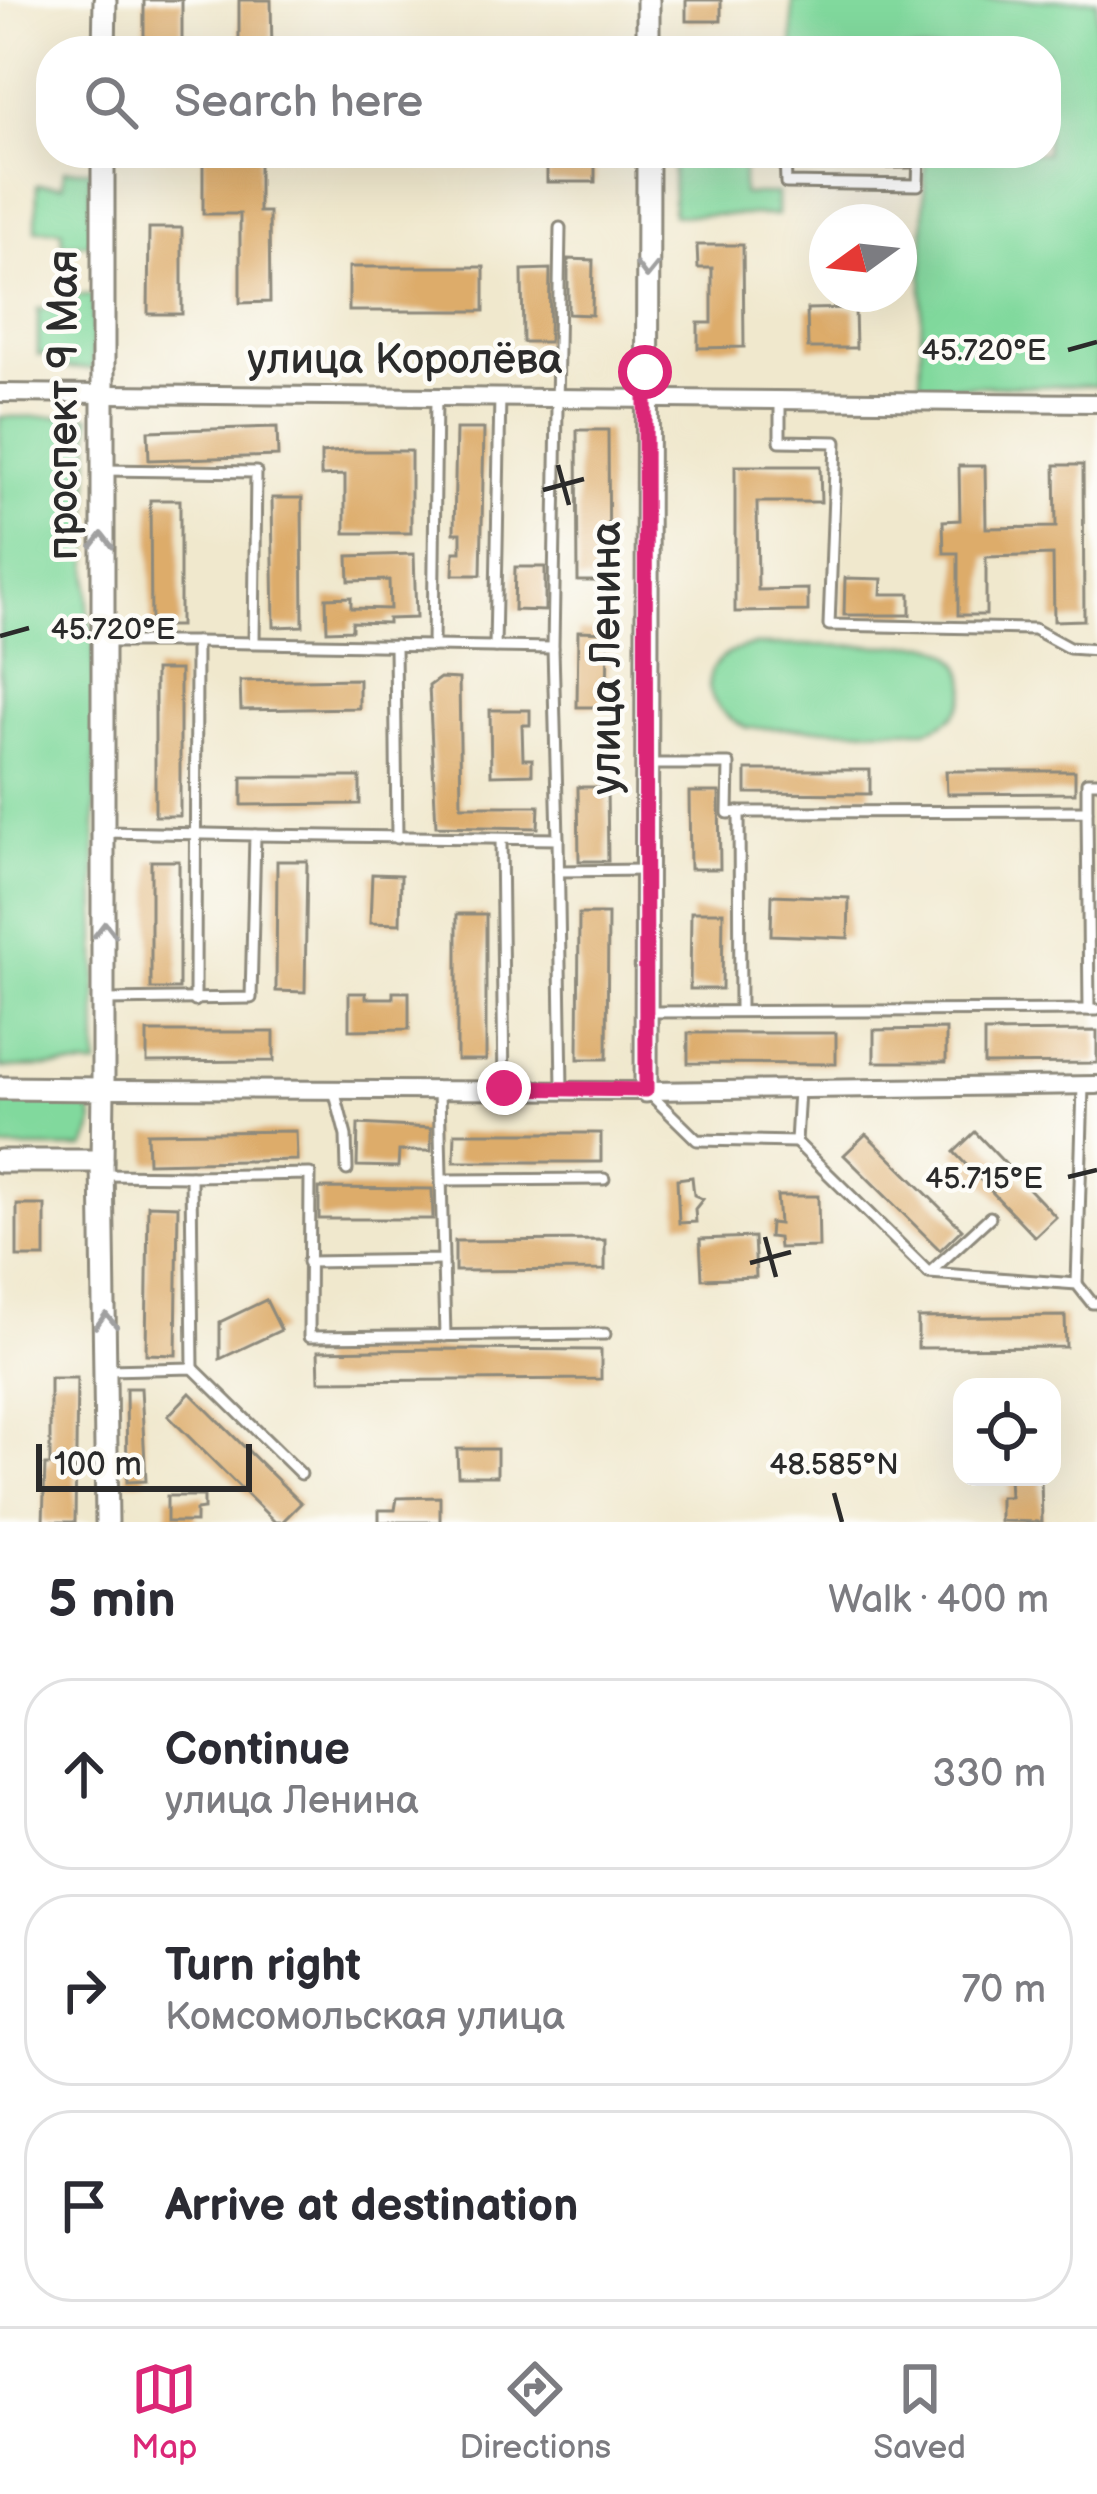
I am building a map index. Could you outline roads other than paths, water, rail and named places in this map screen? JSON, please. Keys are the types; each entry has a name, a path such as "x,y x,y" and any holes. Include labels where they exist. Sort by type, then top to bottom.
{"street":[{"path":"104,36 105,0"},
{"path":"648,0 648,36"},
{"name":"проспект 9 Мая","path":"102,1168 104,168"},
{"name":"улица Ленина","path":"646,1090 648,168"},
{"name":"улица Королёва","path":"0,393 1097,403"},
{"path":"0,1088 799,1090 1090,1085"},
{"path":"0,1161 102,1168 107,1522"}],"lane":[{"path":"785,168 786,184 918,185 919,168"},
{"path":"560,228 553,648 562,1089"},
{"path":"433,646 436,396"},
{"path":"495,647 500,396"},
{"path":"780,399 780,441 836,442 829,625 1034,629 1069,648 1097,650"},
{"path":"102,470 256,472 254,642"},
{"path":"102,642 553,648"},
{"path":"195,1001 196,642"},
{"path":"395,645 397,838"},
{"path":"646,764 729,764 728,813 1087,811"},
{"path":"646,1012 1093,1010 1087,782 1097,782"},
{"path":"739,812 740,1011"},
{"path":"105,832 558,839"},
{"path":"105,1000 251,998 255,835"},
{"path":"500,839 504,1088"},
{"path":"558,871 646,870"},
{"path":"1090,1085 1078,1284 1097,1303"},
{"path":"334,1090 346,1136 347,1169"},
{"path":"439,1090 445,1336"},
{"path":"646,1090 697,1140 796,1142 929,1273 1078,1284"},
{"path":"796,1142 799,1090"},
{"path":"102,1168 191,1176 310,1174 309,1337 605,1334"},
{"path":"191,1176 193,1368 302,1474"},
{"path":"442,1180 604,1179"},
{"path":"929,1273 990,1217"},
{"path":"308,1262 443,1259"},
{"path":"108,1370 193,1368"}]}
